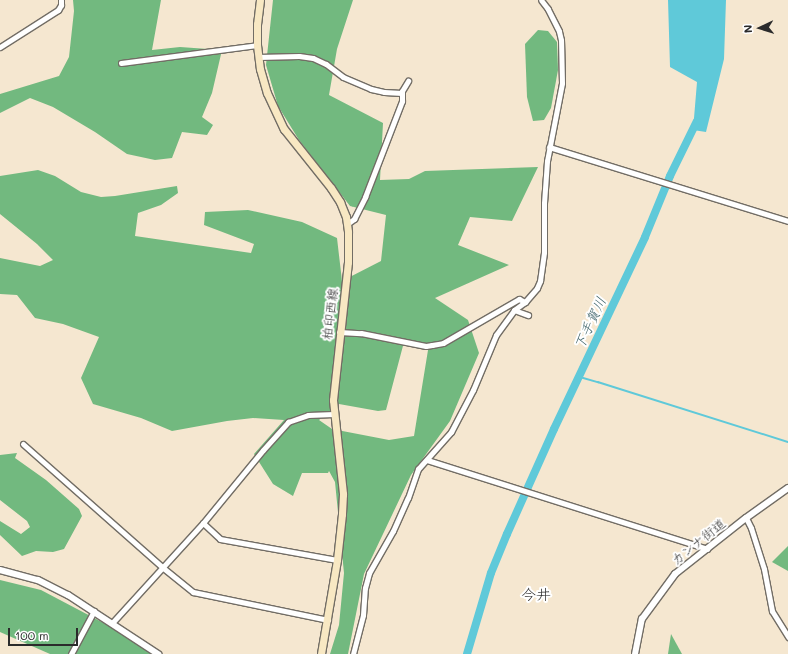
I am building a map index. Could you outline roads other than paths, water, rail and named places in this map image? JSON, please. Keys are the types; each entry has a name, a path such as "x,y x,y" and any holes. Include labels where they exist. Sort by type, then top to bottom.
{"main road":[{"name":"柏印西線","path":"260,0 257,24 257,45 258,57 265,87 277,117 291,138 331,188 343,210 347,224 348,262 339,332 334,400 334,414 343,494 337,560 321,654"}],"street":[{"path":"0,47 58,10 61,5 61,0"},
{"path":"353,654 363,615 365,588 369,573 393,531 408,498 418,469 452,432 473,390 496,335 514,310 525,302 537,288 542,272 545,231 545,188 549,146 561,95 561,40 554,19 541,0"},
{"path":"121,63 257,45"},
{"path":"258,57 299,56 313,58 326,64 343,77 371,89 384,92 402,93"},
{"path":"347,224 354,219 365,197 402,101 402,93 408,80"},
{"path":"549,146 788,221"},
{"path":"339,332 361,333 426,346 437,344 453,338 519,300 525,302"},
{"path":"514,310 528,315"},
{"path":"112,623 203,523 288,422 308,415 334,414"},
{"path":"23,444 162,567 193,592 328,620"},
{"path":"427,460 707,549"},
{"name":"カンナ街道","path":"635,654 642,619 675,574 746,518 788,488"},
{"path":"746,518 751,528 764,569 772,610 788,637"},
{"path":"203,523 220,539 337,560"},
{"path":"0,570 50,586 68,594 158,654"},
{"path":"71,654 94,611"}],"water":[{"path":"668,0 726,0 724,59 706,132 693,130 697,82 670,67"}],"waterway":[{"name":"下手賀川","path":"467,654 491,573 507,534 554,429 645,237 670,176 697,121"},
{"path":"580,377 788,442"}],"district":[{"name":"今井","path":"536,595"}]}
